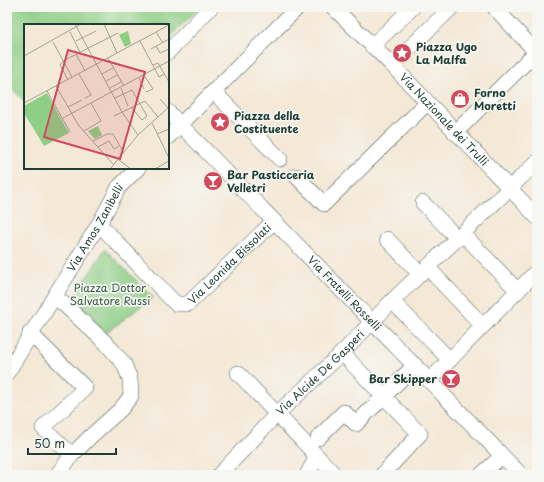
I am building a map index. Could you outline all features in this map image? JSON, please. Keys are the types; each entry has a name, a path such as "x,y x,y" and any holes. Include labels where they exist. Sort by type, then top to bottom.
{"street":[{"path":"169,51 211,7"},
{"path":"169,136 298,7"},
{"name":"Via Nazionale dei Trulli","path":"333,7 392,66 509,190 537,217"},
{"path":"372,46 413,7"},
{"path":"392,66 452,7"},
{"path":"455,133 537,52 494,7"},
{"path":"214,92 280,159"},
{"path":"296,176 324,204 427,103"},
{"name":"Via Fratelli Rosselli","path":"169,113 521,475"},
{"name":"Via Alcide De Gasperi","path":"220,475 276,415 342,353 392,301 537,162"},
{"name":"Via Amos Zanibelli","path":"7,373 30,333 55,296 99,224 119,187 137,169"},
{"path":"423,203 461,236 518,291"},
{"name":"Via Leonida Bissolati","path":"99,224 176,304 188,304 274,221"},
{"path":"386,239 424,271 484,326"},
{"path":"430,380 537,271"},
{"path":"55,296 106,343 124,364 130,379 131,396 121,409 72,455 57,475"},
{"path":"392,301 450,360"},
{"path":"30,333 85,388 43,428 72,455"},
{"path":"342,353 420,434 382,475"},
{"path":"318,438 344,412 356,424 415,365"},
{"path":"238,373 276,415 335,475"},
{"path":"307,475 317,456"},
{"path":"481,475 502,456"}],"green space":[{"path":"7,7 200,7 169,38 169,24 24,24 24,101 7,84"},
{"name":"Piazza Dottor Salvatore Russi","path":"105,249 153,297 105,334 72,300"}],"place":[{"name":"Piazza Ugo La Malfa","path":"402,53"},
{"name":"Forno Moretti","path":"460,99"},
{"name":"Piazza della Costituente","path":"220,122"},
{"name":"Bar Pasticceria Velletri","path":"213,181"},
{"name":"Bar Skipper","path":"451,379"}]}
